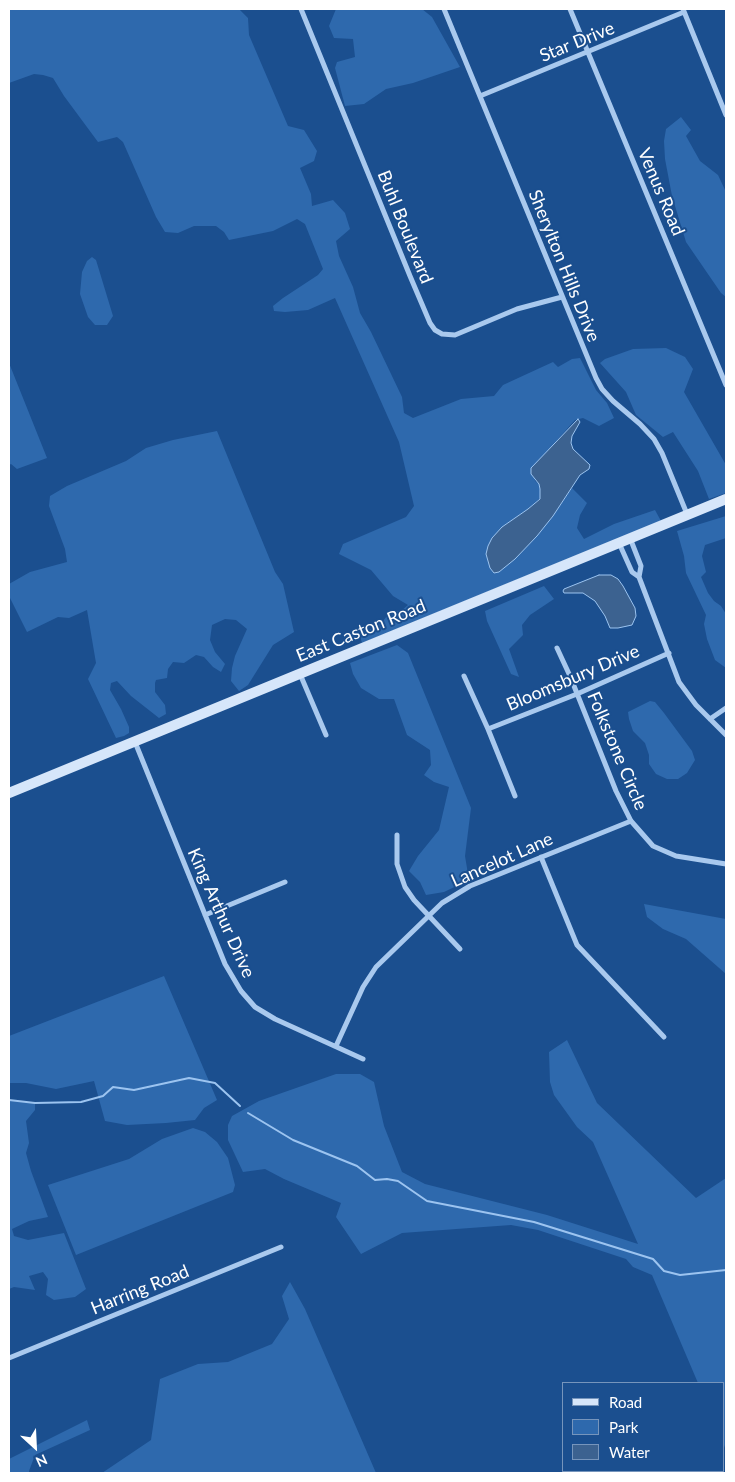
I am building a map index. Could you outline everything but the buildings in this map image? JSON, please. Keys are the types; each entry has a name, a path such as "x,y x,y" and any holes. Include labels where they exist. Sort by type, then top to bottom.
{"street":[{"name":"Buhl Boulevard","path":"301,9 413,284 435,330 447,335 455,335 517,309 562,297"},
{"name":"Sherylton Hills Drive","path":"444,9 562,297 602,389 654,439 662,453 688,515"},
{"name":"Venus Road","path":"570,9 726,386"},
{"name":"Star Drive","path":"480,96 683,10"},
{"path":"683,10 726,115"},
{"name":"East Caston Road","path":"9,794 726,499"},
{"path":"630,538 641,566 639,577 680,682 696,704 726,735"},
{"path":"619,543 632,572 639,577"},
{"name":"Folkstone Circle","path":"557,648 616,792 631,821 653,846 676,856 726,864"},
{"name":"Bloomsbury Drive","path":"488,729 577,694 669,653"},
{"path":"300,674 326,735"},
{"path":"464,676 515,796"},
{"path":"710,719 726,708"},
{"name":"King Arthur Drive","path":"134,742 232,978 249,1001 275,1020 363,1059"},
{"name":"Lancelot Lane","path":"336,1046 370,974 442,903 463,890 631,821"},
{"path":"397,835 396,856 402,880 409,894 460,949"},
{"path":"541,857 577,945 664,1037"},
{"path":"205,915 285,882"},
{"name":"Harring Road","path":"9,1358 281,1247"}],"green space":[{"path":"9,9 239,9 248,18 249,35 288,126 304,130 317,151 314,161 300,168 311,194 312,206 333,200 345,213 350,229 336,241 339,256 353,287 360,313 402,397 404,413 413,418 461,399 494,396 503,385 553,362 558,367 572,359 580,358 596,390 607,403 614,418 599,426 583,418 575,420 532,468 535,481 539,484 540,498 502,527 528,545 553,516 572,488 587,503 580,515 577,528 584,539 614,524 655,510 661,521 362,643 360,636 383,621 391,611 401,611 408,605 393,596 371,570 339,554 343,544 406,517 414,506 399,442 335,298 308,310 274,311 273,306 318,275 323,269 305,224 297,219 273,231 229,240 224,232 216,226 194,226 178,233 165,232 156,217 123,142 117,137 98,142 53,78 34,74 9,83"},
{"path":"336,9 422,9 432,17 460,67 413,83 386,89 364,104 345,106 335,68 337,62 355,57 353,39 334,38 329,26"},
{"path":"681,117 691,130 686,136 700,161 718,175 726,192 726,297 721,293 686,242 672,196 665,159 664,141 666,129"},
{"path":"92,257 96,260 113,316 107,325 95,325 88,317 80,294 82,272 87,261"},
{"path":"666,348 685,357 693,369 684,392 726,465 726,493 709,499 698,471 673,432 663,437 636,415 626,392 600,363 605,359 633,349"},
{"path":"9,363 47,458 17,469 11,464 9,465"},
{"path":"217,431 275,572 283,584 294,632 273,645 248,685 239,691 231,681 232,668 235,656 247,629 236,620 225,619 212,625 210,640 215,652 225,664 221,672 213,667 204,657 196,655 184,663 173,662 168,669 167,678 156,680 155,683 155,692 165,705 166,714 159,718 131,696 117,681 111,683 110,690 129,727 129,733 116,738 88,679 96,663 87,610 69,618 58,617 27,632 9,596 9,584 30,572 67,562 65,549 49,506 50,496 67,486 126,461 146,448"},
{"path":"726,516 726,538 705,545 702,556 706,572 701,577 708,593 726,614 726,668 715,660 707,639 704,624 706,615 686,573 684,556 677,531"},
{"path":"544,586 554,599 530,615 522,625 523,635 509,649 519,677 511,674 487,621 485,611"},
{"path":"397,645 408,653 471,808 465,856 469,880 444,892 426,895 420,882 409,871 418,856 439,830 449,787 434,782 424,775 431,765 430,750 407,735 394,699 379,699 361,688 353,674 350,663"},
{"path":"650,701 655,702 692,751 695,760 687,773 678,779 667,779 656,774 649,764 649,755 645,743 633,731 628,712"},
{"path":"644,904 726,919 726,974 686,939 663,929 647,917"},
{"path":"164,976 217,1100 204,1108 195,1120 127,1125 105,1121 94,1081 56,1089 26,1083 9,1083 9,1036"},
{"path":"567,1040 597,1103 696,1198 726,1178 726,1451 725,1382 698,1382 652,1275 633,1267 626,1259 538,1230 511,1225 402,1233 361,1254 336,1217 341,1203 265,1169 243,1172 228,1140 228,1125 232,1116 259,1101 336,1074 360,1074 374,1082 384,1126 402,1172 425,1184 547,1215 638,1244 593,1142 577,1127 554,1095 550,1082 549,1052"},
{"path":"9,1100 35,1103 35,1110 26,1121 29,1143 26,1153 48,1217 29,1221 12,1229 14,1236 28,1240 64,1233 86,1289 75,1297 54,1300 46,1295 48,1279 43,1272 29,1276 35,1290 14,1287 9,1289"},
{"path":"193,1128 205,1132 217,1142 228,1158 235,1185 233,1192 76,1255 48,1185 129,1159 162,1139"},
{"path":"290,1282 305,1309 376,1473 102,1473 151,1440 160,1379 198,1364 228,1362 272,1344 289,1319 282,1296"},
{"path":"87,1420 90,1430 35,1455 29,1473 9,1473 9,1459"}],"water":[{"path":"578,419 580,422 572,436 571,443 573,449 590,465 589,469 580,475 553,516 537,536 515,559 499,572 494,573 490,568 486,554 492,538 502,527 540,499 539,484 531,474 531,468"},
{"path":"599,575 611,575 618,579 623,586 635,608 636,616 632,625 610,628 595,601 583,593 564,593 563,591"}],"waterway":[{"path":"9,1100 35,1103 81,1102 103,1096 113,1087 134,1090 189,1078 215,1083 240,1106"},
{"path":"248,1113 293,1140 357,1166 375,1180 387,1179 398,1181 427,1201 534,1222 653,1259 664,1271 680,1275 726,1270"}]}
